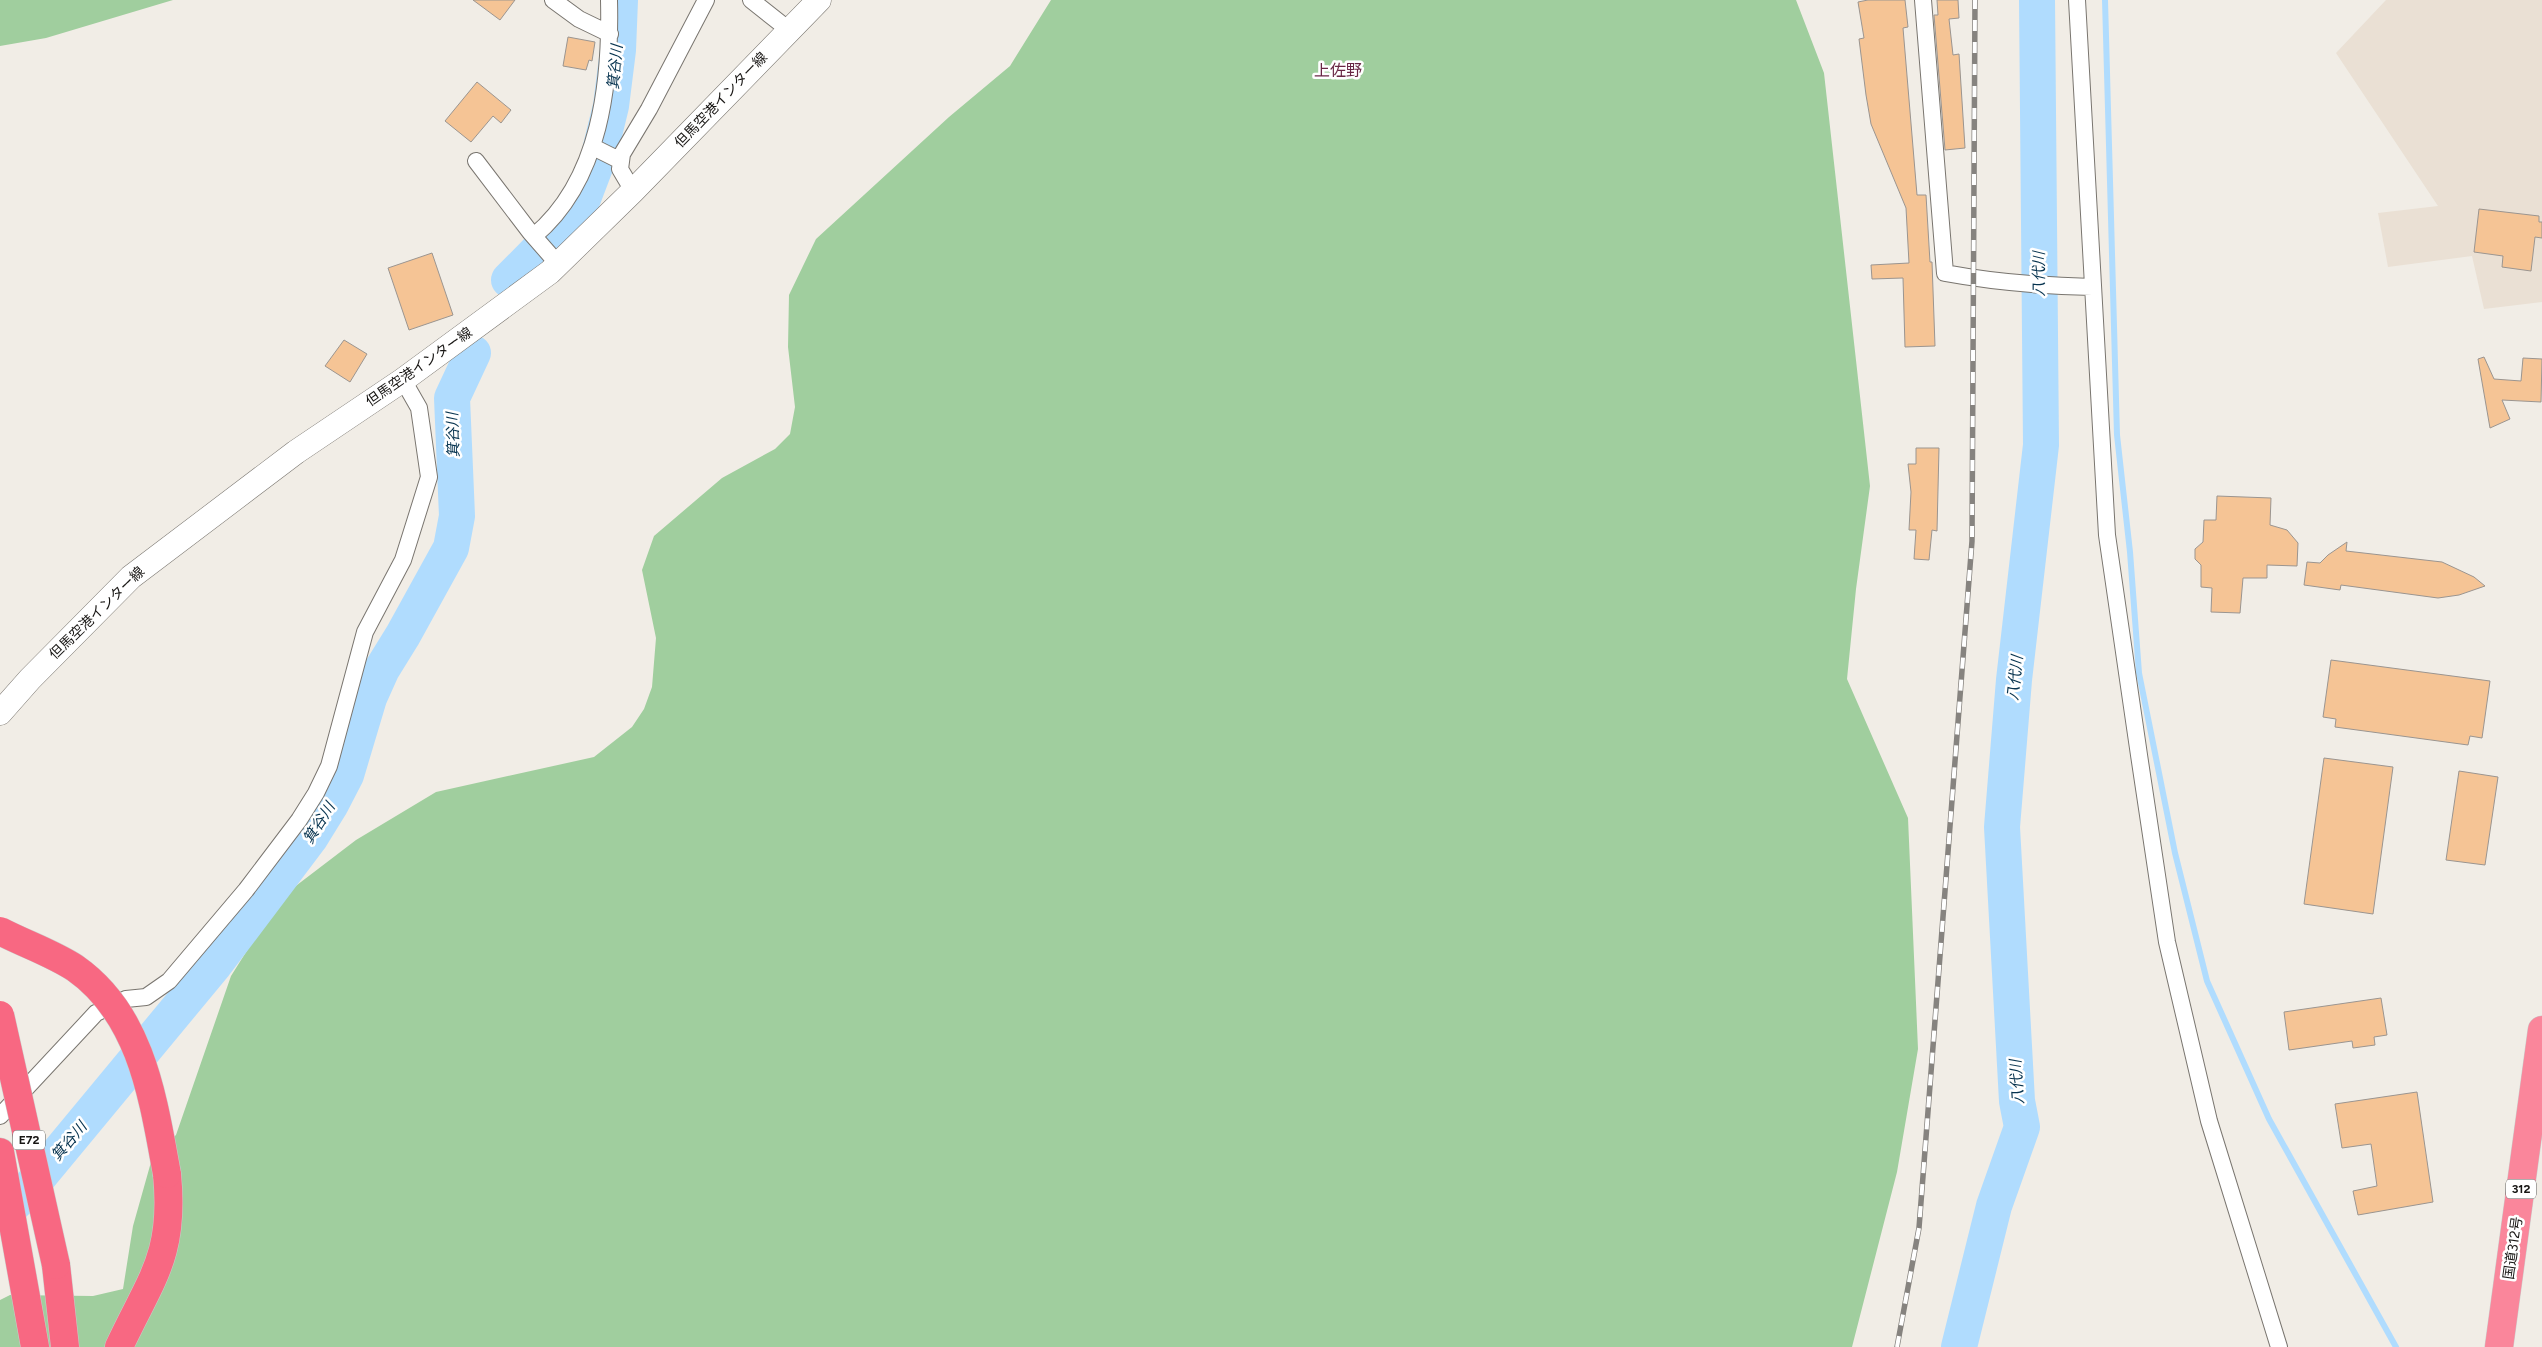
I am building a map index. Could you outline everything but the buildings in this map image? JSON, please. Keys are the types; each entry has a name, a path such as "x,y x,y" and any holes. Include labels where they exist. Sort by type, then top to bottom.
{"highway":[{"path":"0,932 56,957 75,968 103,992 118,1009 130,1031 140,1058 167,1174 169,1221 161,1261 119,1347"},
{"name":"E72","path":"0,1016 56,1265 65,1347"},
{"name":"国道312号","path":"2499,1347 2542,1030"},
{"path":"0,1152 35,1347"}],"main road":[{"name":"但馬空港インター線","path":"0,713 30,678 130,577 296,452 403,380 558,264 819,0"}],"street":[{"path":"553,0 579,18 610,34"},
{"path":"534,236 559,212 593,147 605,84 610,34 609,0"},
{"path":"633,190 620,169 622,154 645,116 706,0"},
{"path":"751,0 789,30"},
{"path":"1923,0 1945,273 1986,281 2046,286 2092,286"},
{"path":"2077,0 2107,535 2167,942 2210,1121 2279,1347"},
{"path":"593,147 621,161"},
{"path":"476,161 558,264"},
{"path":"0,1116 96,1013 126,999 146,997 169,981 246,890 299,820 316,793 329,766 366,632 403,560 429,477 419,408 403,380"}],"shaded area":[{"path":"2386,0 2542,0 2542,302 2484,309 2472,256 2388,267 2378,213 2438,206 2336,53"}],"green space":[{"path":"0,0 173,0 46,38 0,46"},
{"path":"1051,0 1796,0 1824,73 1870,486 1856,589 1847,679 1908,818 1918,1049 1897,1172 1852,1347 0,1347 0,1300 10,1295 93,1296 123,1289 133,1226 153,1155 176,1135 231,976 280,898 356,840 436,792 594,757 632,727 644,709 652,687 656,638 642,570 654,536 722,478 775,449 790,434 795,407 788,347 789,295 816,239 949,117 1010,66"}],"waterway":[{"name":"箕谷川","path":"509,280 579,209 598,159 611,106 618,50 620,0"},
{"name":"八代川","path":"1959,1347 1994,1206 2022,1127 2017,1101 2002,827 2014,680 2041,445 2037,0"},
{"path":"2105,0 2117,435 2130,552 2139,673 2175,853 2207,981 2269,1119 2396,1347"},
{"name":"箕谷川","path":"0,1217 27,1191 215,964 310,838 331,804 346,775 369,698 382,669 451,548 457,516 452,398 473,353"}],"railway":[{"path":"1897,1347 1919,1228 1972,541 1975,0"}],"district":[{"name":"上佐野","path":"1338,70"}]}
